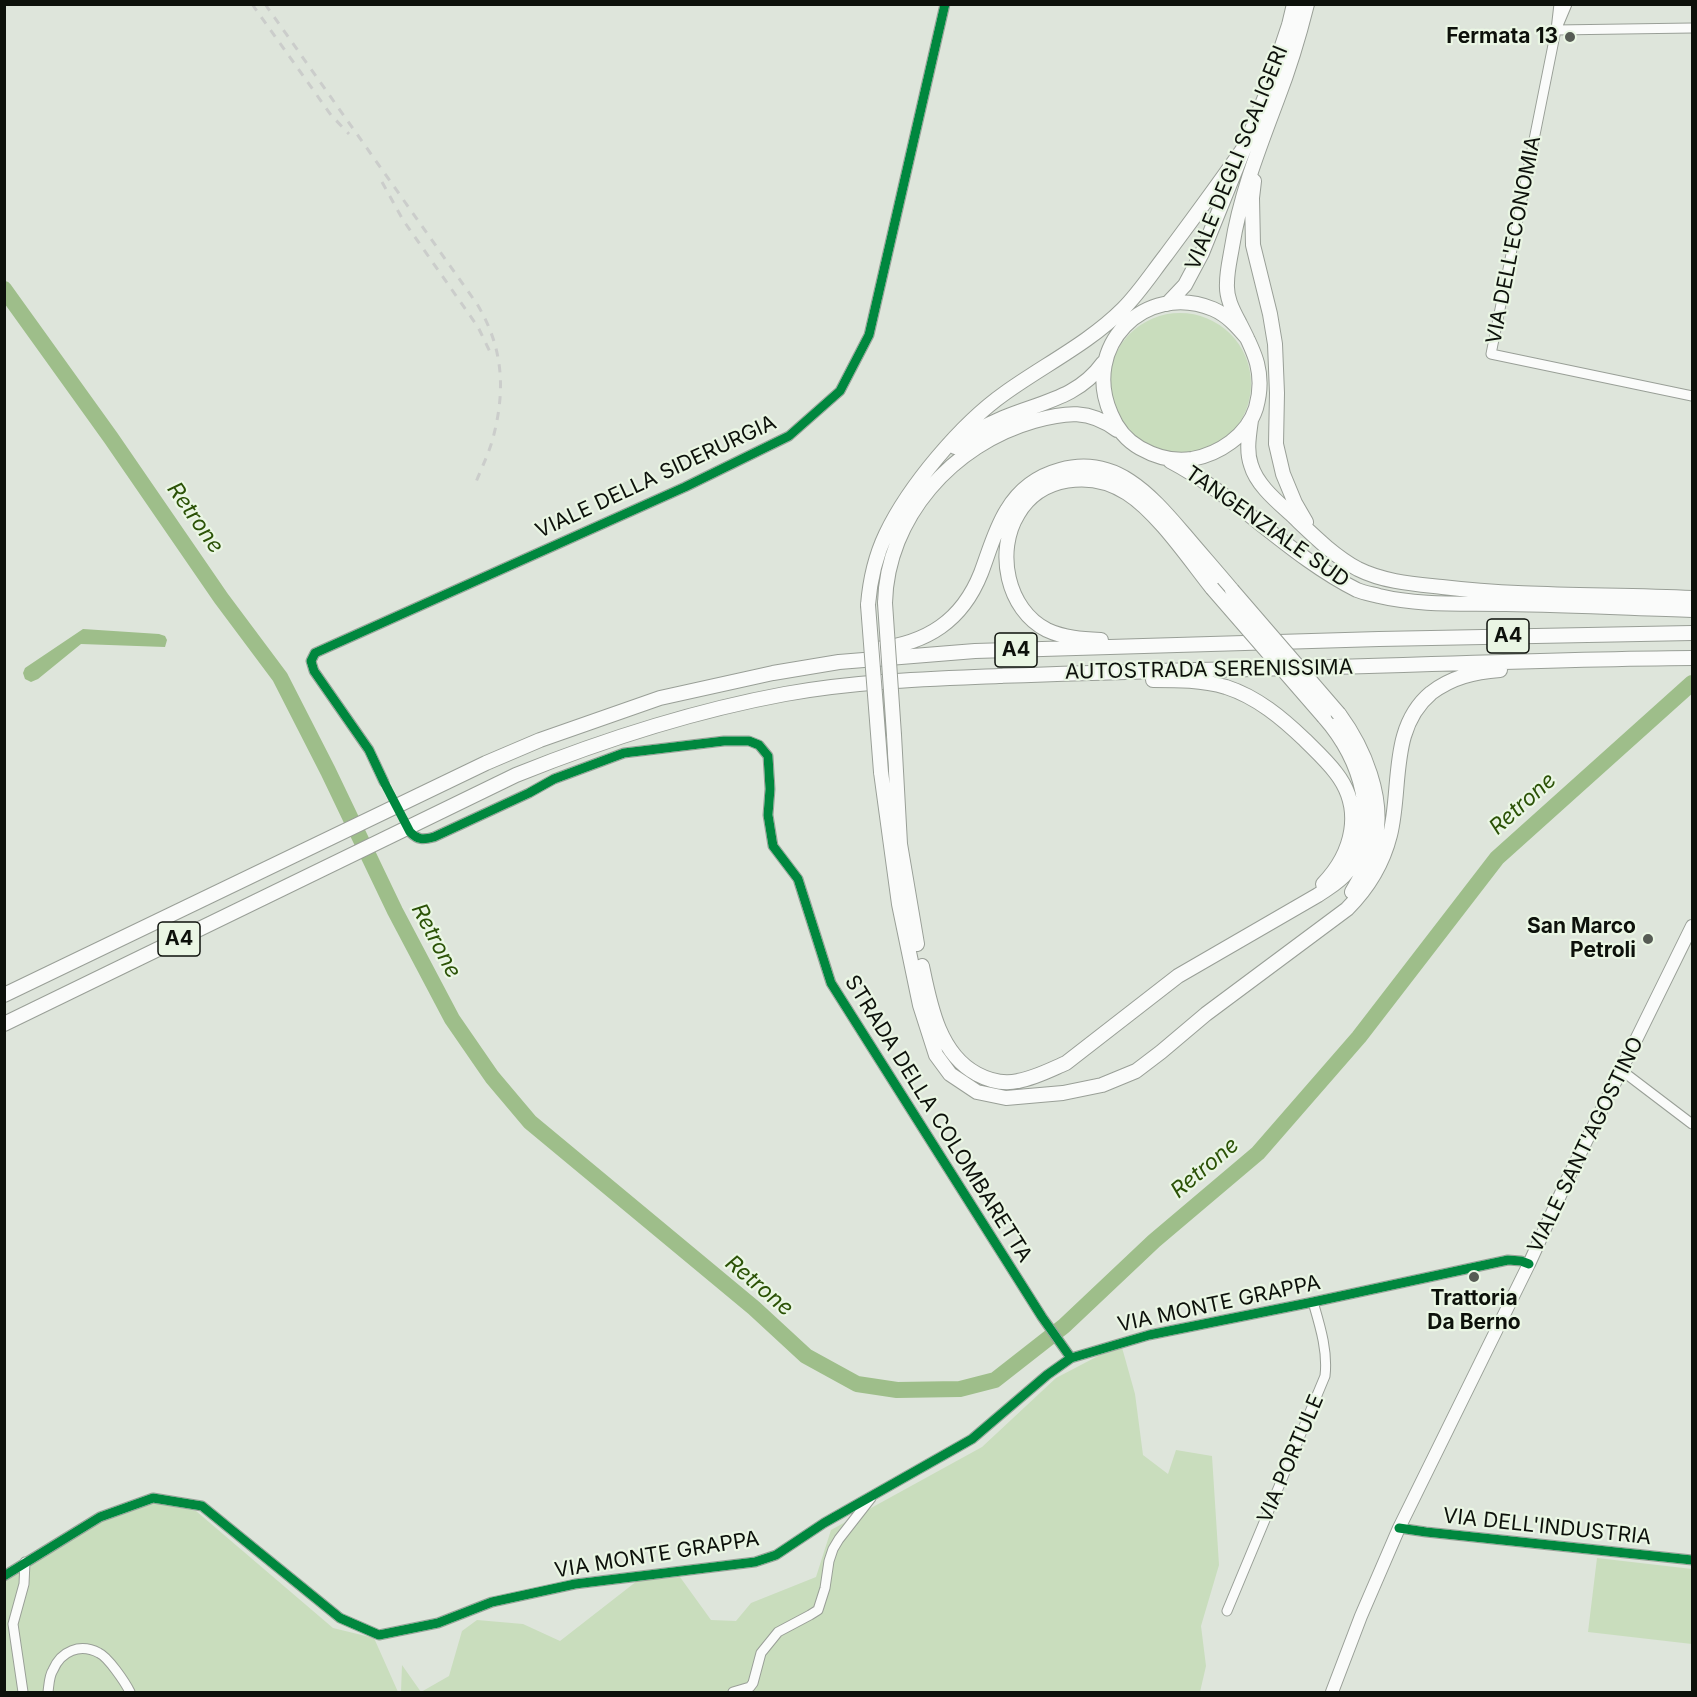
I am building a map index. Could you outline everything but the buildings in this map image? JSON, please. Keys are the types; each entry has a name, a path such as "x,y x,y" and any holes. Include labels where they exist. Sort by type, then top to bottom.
{"highway":[{"name":"VIALE DEGLI SCALIGERI","path":"1247,338 1231,320 1214,309 1199,304 1181,302 1167,304 1140,314 1119,332 1104,362 1102,378 1104,400 1116,426 1132,443 1154,455 1165,459 1189,460 1209,455 1232,442 1256,408 1260,381 1258,361 1247,338 1230,305 1226,285 1250,150 1264,97 1294,4"},
{"name":"VIALE DEGLI SCALIGERI","path":"1167,304 1185,285 1250,150 1278,98 1307,4"},
{"path":"1250,150 1124,309 1086,339 989,405 954,439 902,506 886,535 872,575 868,604 881,772 899,904 921,1005 936,1055 950,1074 977,1092 1006,1098 1063,1093 1102,1085 1136,1071 1206,1014 1330,923 1360,895 1380,862 1394,819 1400,753 1406,729 1413,712 1439,687 1459,676 1482,672 1692,658"},
{"path":"1250,150 1253,244 1275,344 1276,444 1283,474 1295,503 1317,539"},
{"path":"925,475 965,439 1002,418 1079,388 1104,362"},
{"path":"1122,434 1102,420 1069,413 1047,417 1005,431 985,441 967,453 940,477 916,505 898,541 888,568 885,603 900,844 917,945 932,1007 953,1055 971,1071 1002,1082 1020,1081 1066,1063 1178,976 1336,883 1346,874 1359,849 1365,804 1356,766 1342,740 1324,717 1212,588 1144,507 1115,486 1077,479 1043,489 1025,504 1010,531 1007,569 1018,602 1037,624 1058,634 1104,640 1237,636 1379,639"},
{"name":"TANGENZIALE SUD","path":"1251,418 1248,443 1251,465 1258,482 1317,539 1358,569 1381,578 1409,583 1634,602 1692,610"},
{"name":"TANGENZIALE SUD","path":"1165,459 1192,473 1304,556 1360,591 1395,600 1436,603 1634,602 1692,598"},
{"path":"660,698 688,686 752,669 902,646 918,640 932,633 959,611 970,596 981,574 999,525 1023,490 1046,475 1063,469 1085,466 1123,476 1158,505 1339,714 1355,736 1368,767 1375,798 1377,829 1364,872 1330,923"},
{"name":"AUTOSTRADA SERENISSIMA","path":"4,995 374,816 540,740 660,698 773,673 839,662 975,651 1379,639 1692,633"},
{"name":"AUTOSTRADA SERENISSIMA","path":"4,1024 516,775 656,725 786,694 830,687 939,678 1131,671 1692,658"},
{"path":"939,678 1042,682 1194,681 1227,688 1263,705 1292,727 1337,773 1349,797 1352,810 1351,836 1347,850 1338,866 1318,889 1289,911"}],"main road":[{"name":"VIALE SANT'AGOSTINO","path":"1332,1692 1358,1622 1399,1528 1692,926"}],"street":[{"name":"VIALE DELLA SIDERURGIA","path":"384,782 369,750 314,671 311,661 315,653 685,487 789,436 840,391 869,335 945,4"},
{"name":"VIA DELL'ECONOMIA","path":"1559,4 1556,30 1491,354 1692,396"},
{"name":"VIA DELL'ECONOMIA","path":"1556,30 1567,4"},
{"path":"1556,30 1692,28"},
{"name":"STRADA DELLA COLOMBARETTA","path":"410,832 415,838 424,840 434,837 554,779 624,753 724,741 749,741 759,745 768,756 770,789 768,815 773,846 798,879 831,983 1042,1317 1071,1358"},
{"path":"1621,1070 1692,1124"},
{"name":"VIA MONTE GRAPPA","path":"4,1576 100,1516 153,1498 202,1506 340,1618 379,1635 438,1623 492,1602 574,1584 755,1562 776,1554 875,1493 972,1439 1047,1375 1071,1358 1149,1335 1508,1260 1529,1264"},
{"name":"VIA PORTULE","path":"1227,1611 1325,1376 1325,1347 1313,1302"},
{"path":"733,1692 750,1687 761,1653 778,1632 818,1610 833,1549 875,1493"},
{"name":"VIA DELL'INDUSTRIA","path":"1399,1528 1692,1560"},
{"path":"23,1692 13,1624 24,1584 25,1562"},
{"path":"48,1692 51,1672 59,1658 71,1650 85,1648 100,1653 114,1668 130,1692"}],"shaded area":[{"path":"1180,313 1207,319 1230,334 1245,357 1251,384 1245,411 1230,434 1207,449 1180,455 1153,449 1130,434 1115,411 1109,384 1115,357 1130,334 1153,319"},
{"path":"83,629 159,634 165,636 167,640 165,647 81,644 38,679 31,682 25,679 23,673 25,668"},
{"path":"1121,1344 1135,1394 1143,1455 1168,1474 1176,1450 1212,1456 1219,1565 1201,1626 1206,1666 1200,1692 421,1692 449,1676 462,1631 477,1620 523,1624 560,1641 637,1581 680,1577 711,1620 736,1621 751,1603 816,1577 831,1530 982,1447 1056,1378"},
{"path":"153,1502 196,1511 333,1628 374,1638 398,1692 5,1692 5,1582 100,1521"},
{"path":"1597,1558 1692,1569 1692,1644 1588,1632"},
{"path":"402,1665 421,1692 401,1692"}],"waterway":[{"name":"Retrone","path":"4,289 111,438 221,598 280,677 395,911 452,1019 492,1077 530,1122 754,1308 806,1356 857,1384 897,1390 960,1389 995,1380 1064,1326 1154,1241 1258,1153 1359,1037 1497,858 1692,683"}],"tunnel":[{"path":"384,782 410,832"}],"railway":[{"path":"252,4 331,115 349,134"},
{"path":"265,4 486,320 500,369 500,402 491,444 476,482"},
{"path":"382,182 403,220 478,327 491,354"}],"cycle path":[{"path":"945,4 869,335 840,391 789,436 685,487 315,653 311,661 314,671 369,750 410,832 421,839 434,837 554,779 624,753 724,741 749,741 759,745 768,756 770,789 768,815 773,846 798,879 831,983 1042,1317 1071,1358"},
{"path":"4,1576 100,1517 153,1498 202,1506 340,1618 379,1635 438,1623 492,1602 575,1584 755,1562 776,1555 824,1523 972,1439 1047,1375 1071,1358 1149,1335 1508,1260 1529,1264"},
{"path":"1399,1528 1692,1560"}],"place":[{"name":"Fermata 13","path":"1570,37"},
{"name":"San Marco Petroli","path":"1648,939"},
{"name":"Trattoria Da Berno","path":"1474,1277"}]}
